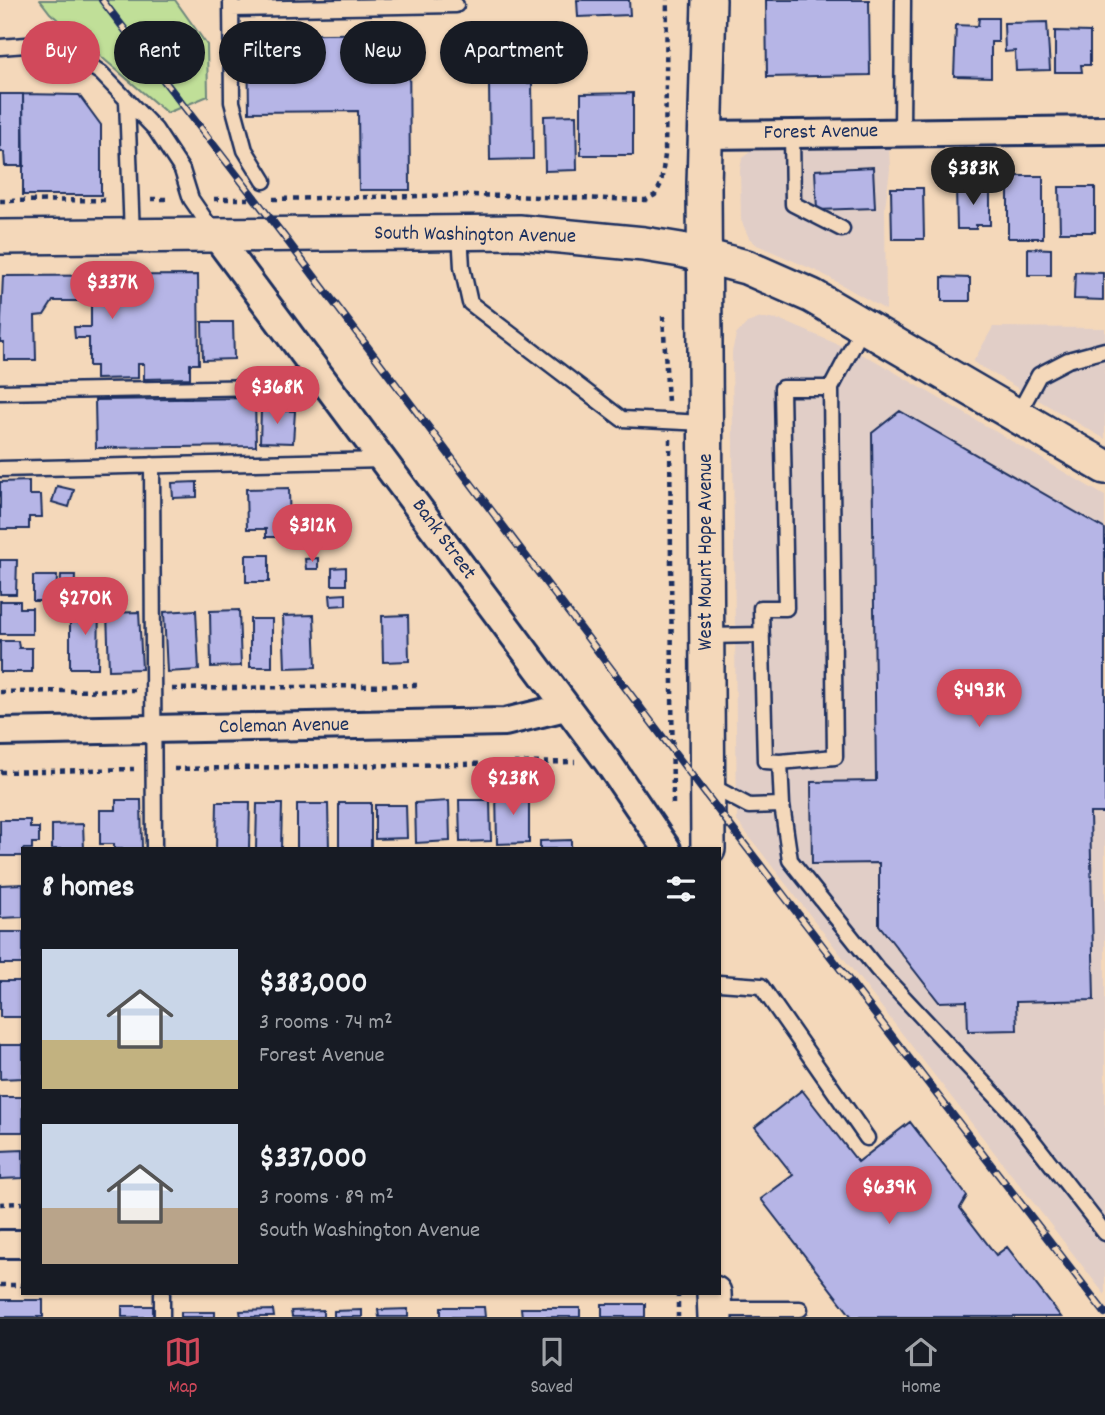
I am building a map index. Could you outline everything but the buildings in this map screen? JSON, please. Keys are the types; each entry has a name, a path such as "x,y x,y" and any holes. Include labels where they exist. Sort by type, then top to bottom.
{"street":[{"name":"West Mount Hope Avenue","path":"708,847 704,256 709,0"},
{"name":"Forest Avenue","path":"706,135 1105,130"},
{"name":"South Washington Avenue","path":"0,237 519,232 658,246 704,256 775,278 863,325 1105,467"},
{"name":"Bank Street","path":"215,235 607,761 666,847"},
{"name":"Coleman Avenue","path":"0,732 505,722 566,707"},
{"path":"0,1244 21,1244"}],"lane":[{"path":"902,132 903,0"},
{"path":"264,181 244,150 232,102 231,4 456,5"},
{"path":"0,47 26,45 69,51 102,73 155,129 182,170 191,199 215,235"},
{"path":"127,100 132,236"},
{"path":"792,134 793,204 842,229"},
{"path":"460,233 462,267 470,303 622,419 707,423"},
{"path":"831,388 782,388 786,608 761,608 765,761 835,757 831,388 863,325"},
{"path":"1017,416 1039,375 1068,360 1105,350"},
{"path":"0,391 264,387 318,370"},
{"path":"0,468 384,460"},
{"path":"152,465 154,847"},
{"path":"706,636 762,635"},
{"path":"780,762 782,805 790,860 877,969 1009,1110 1105,1233"},
{"path":"708,785 749,806 782,805"},
{"path":"721,983 761,986 867,1138"},
{"path":"162,1295 162,1317"},
{"path":"715,1306 800,1309"}],"path":[{"path":"269,199 470,195 646,200 655,195 661,184 665,155 667,0"},
{"path":"0,201 256,199"},
{"path":"663,316 669,422 673,812"},
{"path":"0,692 418,685"},
{"path":"0,772 607,761"},
{"path":"0,1204 21,1203"},
{"path":"0,1285 21,1285"},
{"path":"678,1295 678,1317"}],"shaded area":[{"path":"889,148 890,170 885,207 886,310 821,273 757,245 749,238 741,220 740,169 742,159 750,151"},
{"path":"761,318 781,320 874,360 1105,496 1105,1295 737,821 732,352 736,335 747,323"},
{"path":"993,327 1105,328 1105,439 973,362"}],"green space":[{"path":"40,0 175,0 190,21 114,21 114,68 100,56 100,21 59,21"},
{"path":"205,42 208,96 167,113 133,84 205,84"}],"railway":[{"path":"102,0 708,797 1105,1313"}]}
